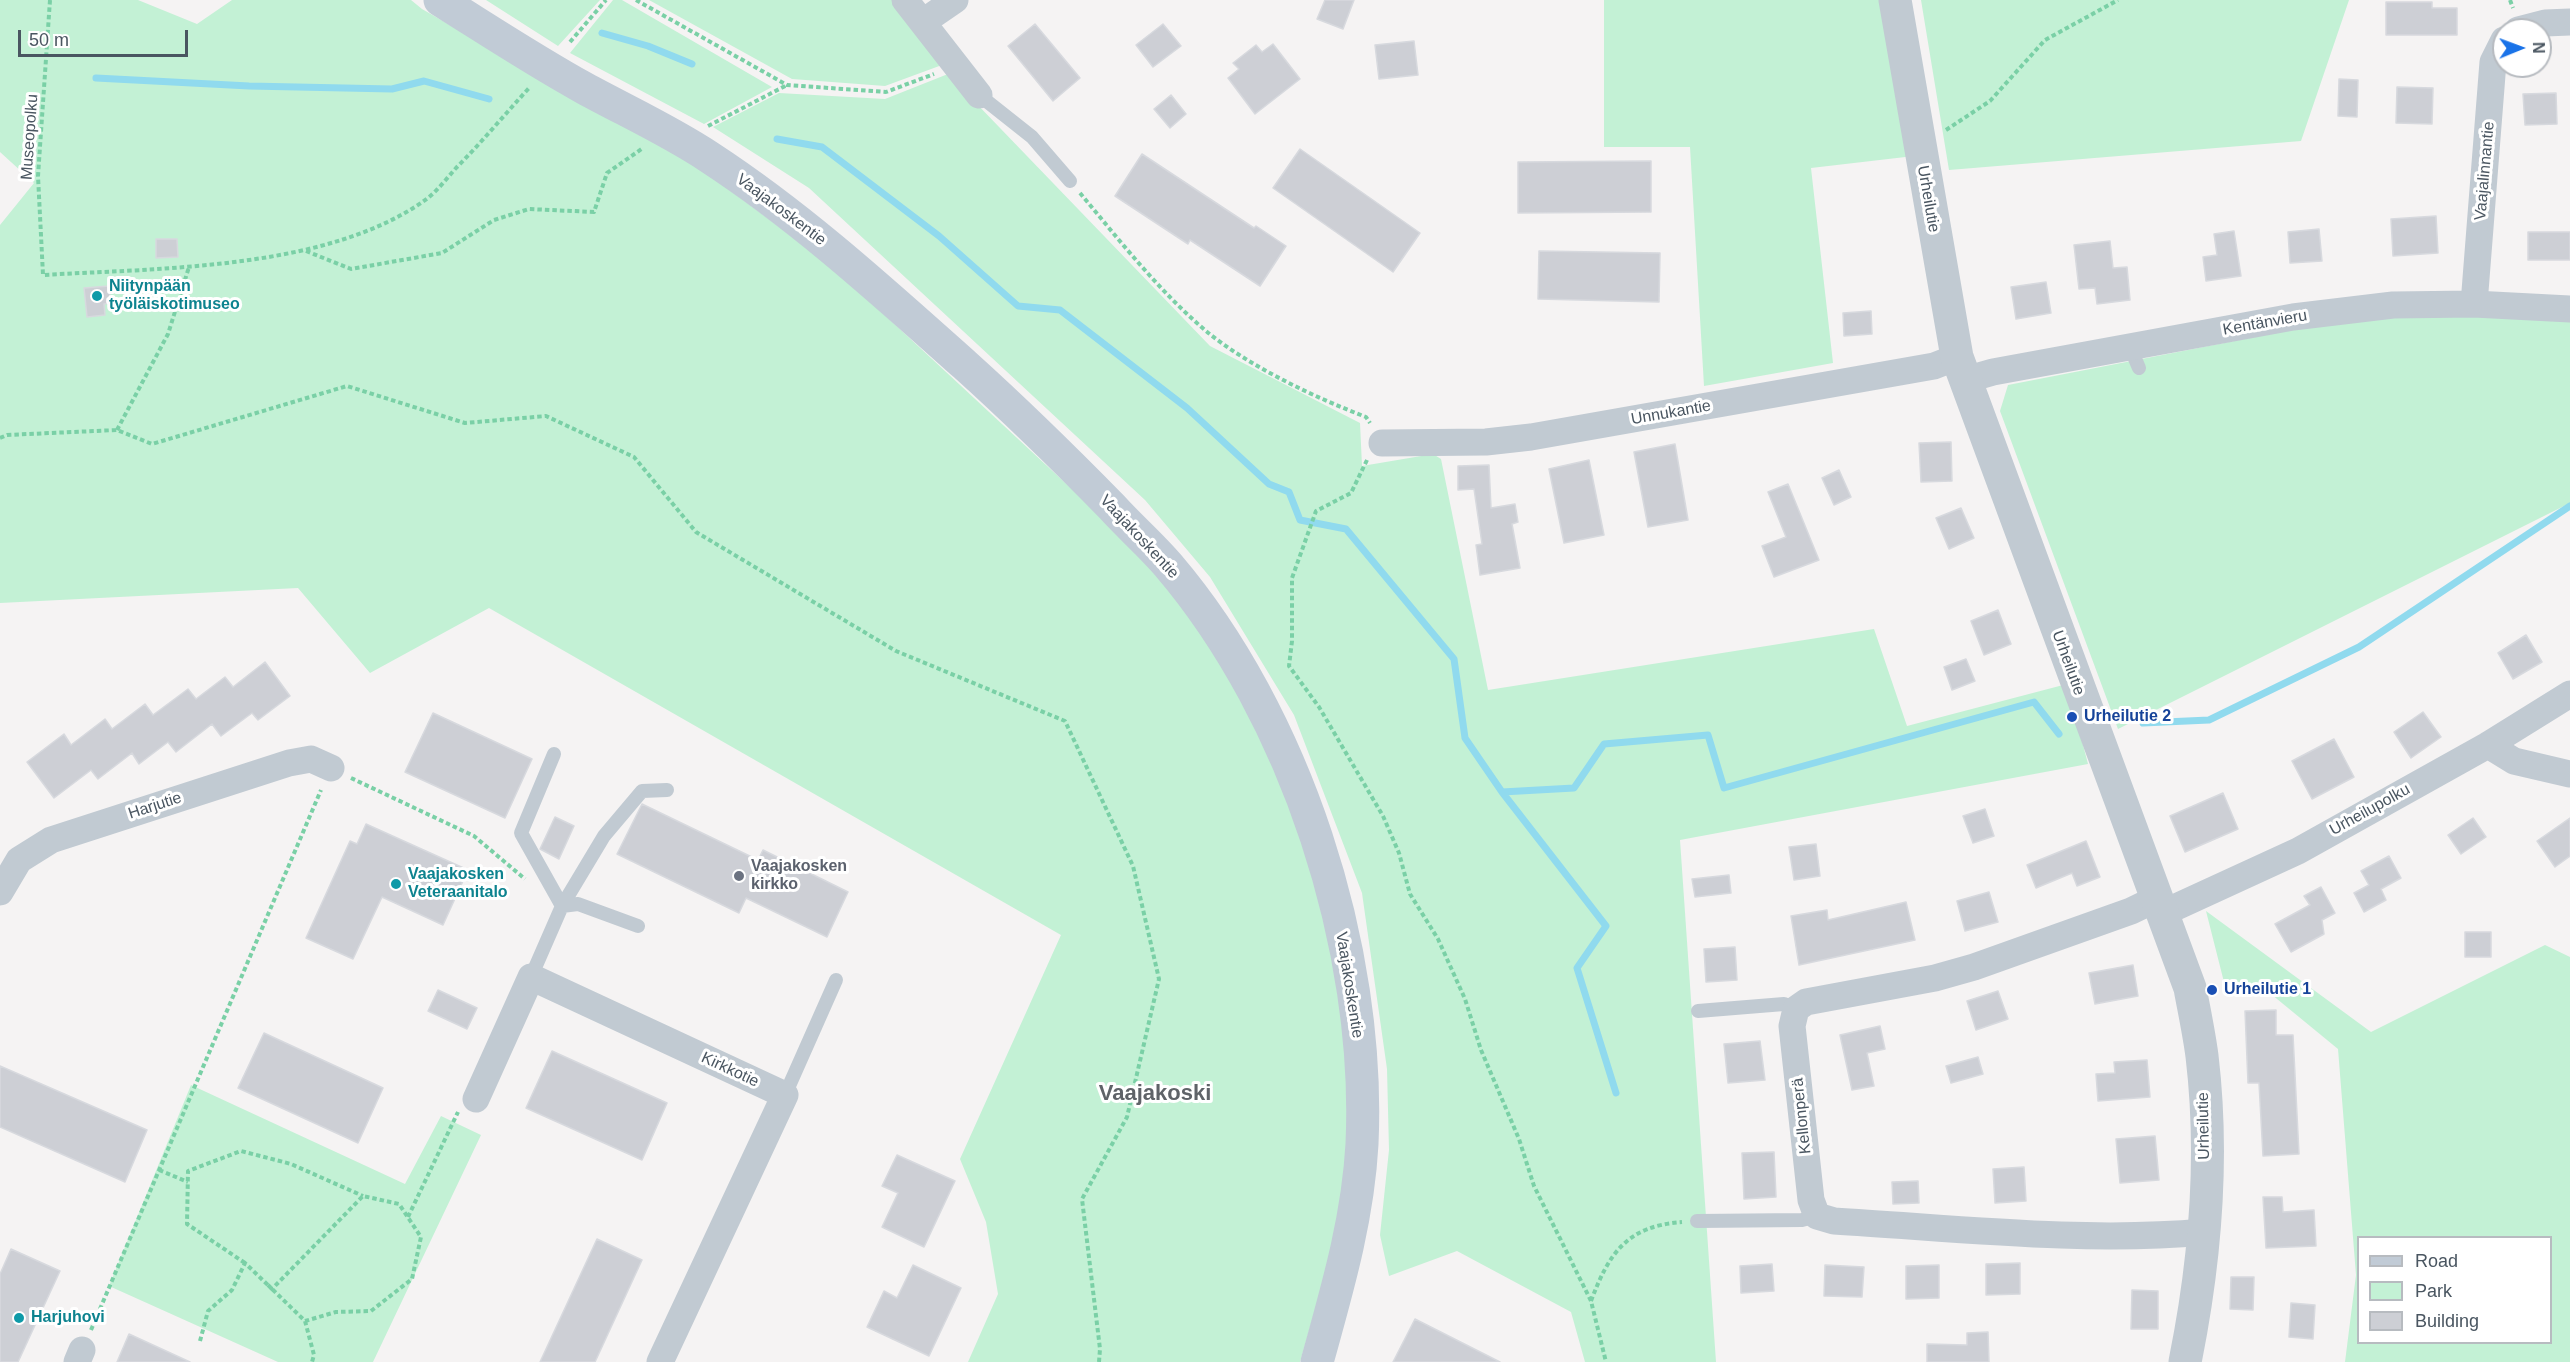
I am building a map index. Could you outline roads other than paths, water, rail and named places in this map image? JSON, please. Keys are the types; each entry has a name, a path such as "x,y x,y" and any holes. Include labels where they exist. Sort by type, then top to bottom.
{"main road":[{"name":"Vaajakoskentie","path":"440,0 570,80 708,156 843,256 1004,400 1083,478 1168,566 1231,651 1273,727 1308,814 1332,891 1351,979 1362,1073 1362,1146 1351,1238 1317,1362"}],"street":[{"path":"905,0 979,95"},
{"path":"923,22 955,0"},
{"name":"Urheilutie","path":"1895,0 1960,369 2190,988 2202,1055 2206,1133 2204,1232 2194,1318 2185,1362"},
{"path":"2552,23 2570,22"},
{"name":"Vaajalinnantie","path":"2474,304 2492,75"},
{"name":"Kentänvieru","path":"1960,369 1993,372 2135,357 2293,317 2393,305 2474,304 2570,309"},
{"name":"Unnukantie","path":"1382,443 1486,442 1531,437 1934,366 1960,369"},
{"name":"Urheilupolku","path":"2160,905 2298,850 2488,745 2570,694"},
{"path":"2488,745 2514,761 2570,774"},
{"name":"Harjutie","path":"0,892 19,860 51,840 289,763 311,759 331,768"},
{"path":"1796,1009 1813,1000 1935,978 1974,967 2131,911 2160,905"},
{"path":"466,1107 531,976"},
{"name":"Kirkkotie","path":"531,976 785,1095"},
{"name":"Kellonperä","path":"1796,1009 1792,1026 1811,1200 1817,1216"},
{"path":"660,1362 785,1095"},
{"path":"1817,1216 1834,1221 2034,1233 2177,1234 2204,1232"}],"lane":[{"path":"979,95 1032,137 1070,181"},
{"path":"554,754 521,833 562,906"},
{"path":"531,976 562,906 604,836 642,791 667,790"},
{"path":"562,906 578,904 638,926"},
{"path":"785,1095 836,980"},
{"path":"1698,1011 1784,1004 1796,1009"},
{"path":"1697,1221 1802,1220 1817,1216"}],"waterway":[{"path":"602,33 648,46 692,64"},
{"path":"96,78 249,86 392,89 424,81 489,99"},
{"path":"777,139 822,147 939,236 1018,306 1060,310 1187,408 1269,484 1289,492 1300,520 1346,529 1454,659 1465,738 1502,792 1574,788 1604,744 1708,735 1724,788 2034,702 2059,734"},
{"path":"2143,723 2209,720 2359,647 2570,506"},
{"path":"1502,792 1606,926 1577,968 1616,1093"}],"place":[{"name":"Niitynpään työläiskotimuseo","path":"97,296"},
{"name":"Urheilutie 2","path":"2072,717"},
{"name":"Vaajakosken kirkko","path":"739,876"},
{"name":"Vaajakosken Veteraanitalo","path":"396,884"},
{"name":"Urheilutie 1","path":"2212,990"},
{"name":"Harjuhovi","path":"19,1318"}],"district":[{"name":"Vaajakoski","path":"1155,1094"}]}
